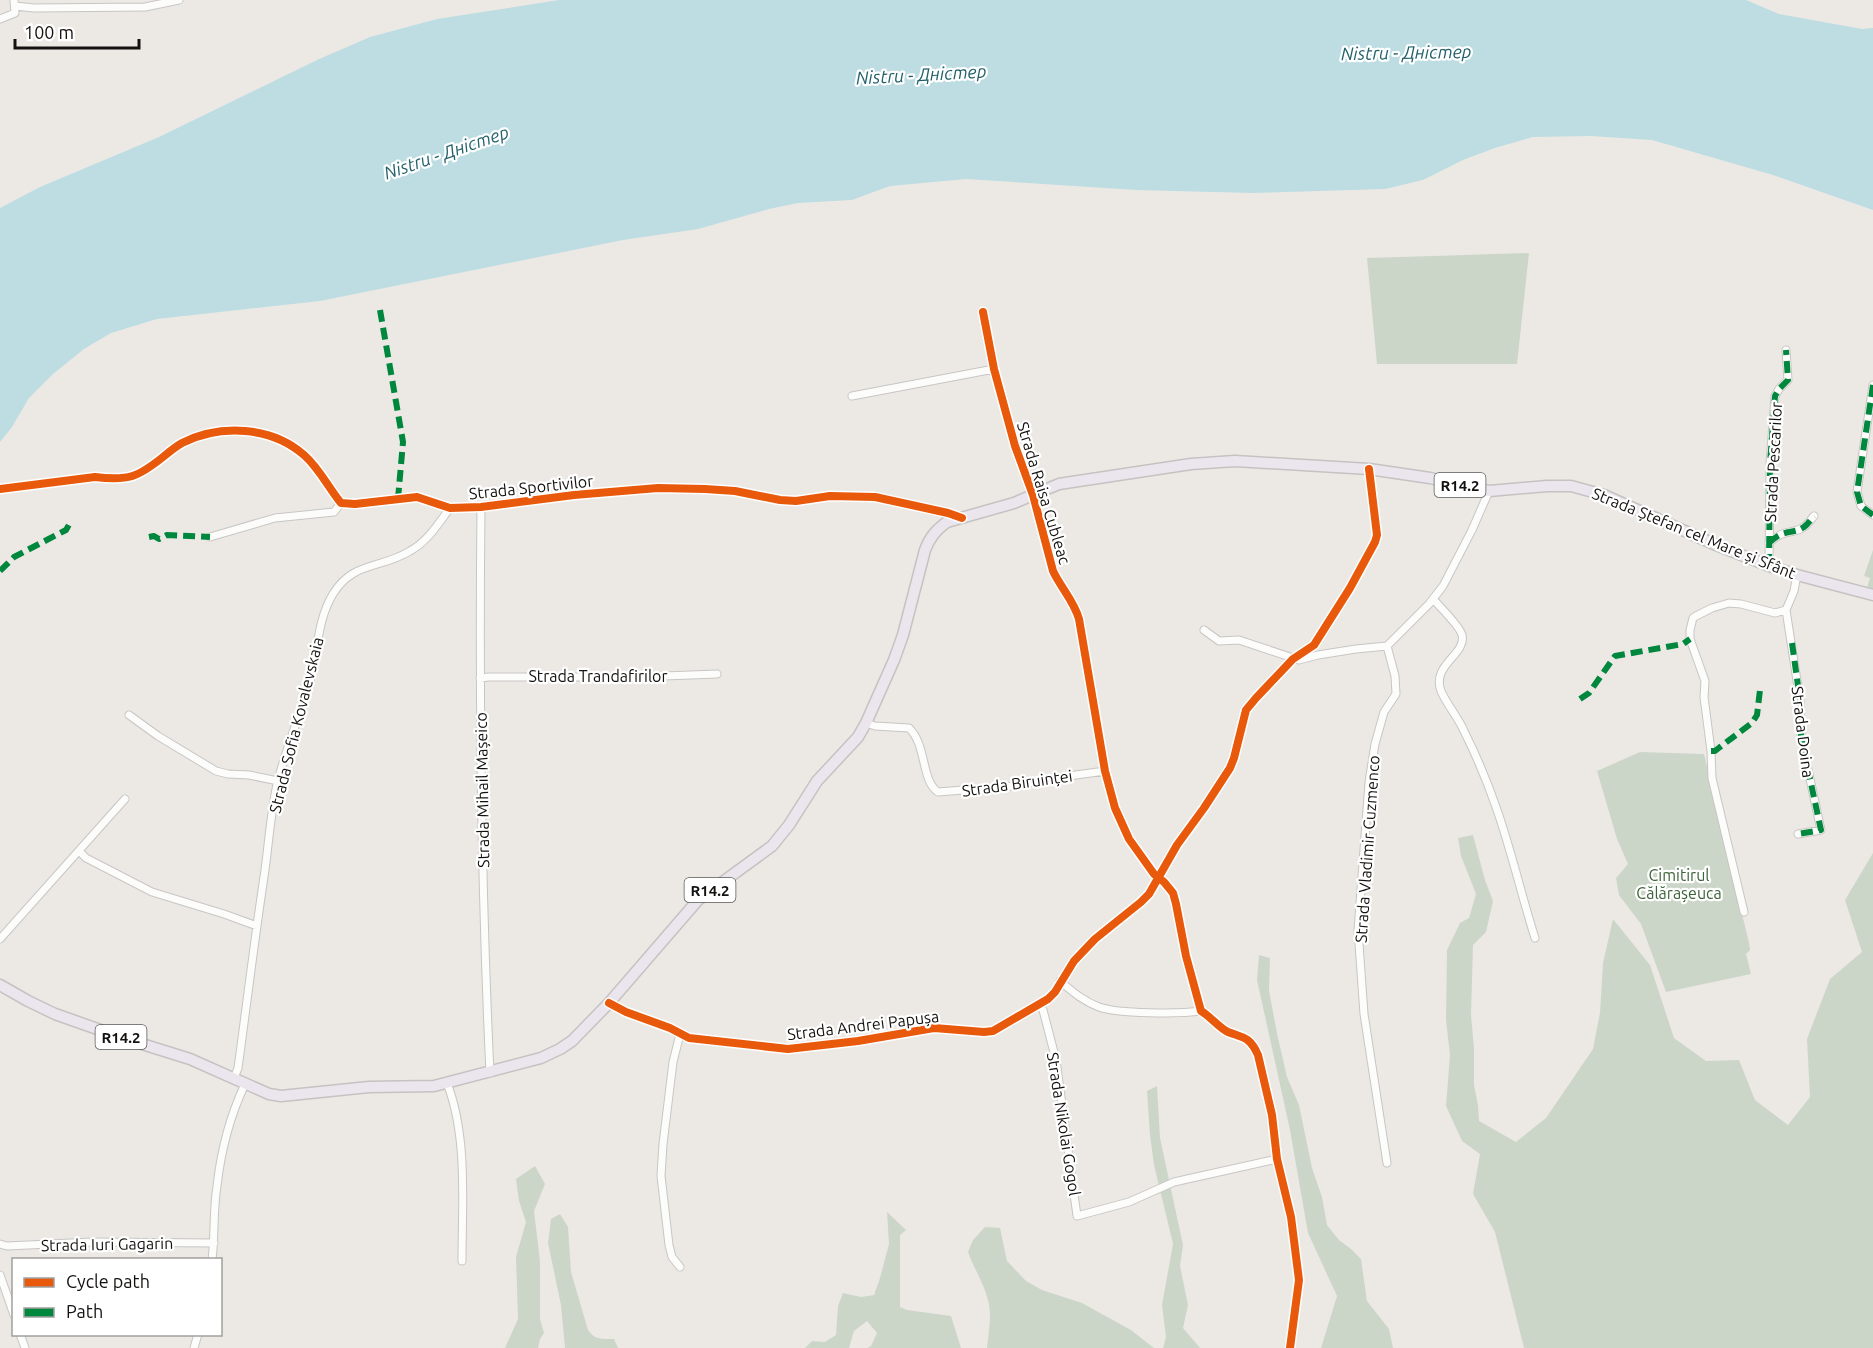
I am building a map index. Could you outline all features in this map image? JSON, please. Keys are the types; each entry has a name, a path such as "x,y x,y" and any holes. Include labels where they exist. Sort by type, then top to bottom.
{"main road":[{"name":"Strada Ștefan cel Mare și Sfânt","path":"0,985 55,1014 190,1059 269,1094 281,1096 369,1087 426,1086 447,1083 542,1058 572,1041 609,1003 698,900 777,842 817,781 849,747 866,723 897,652 930,537 947,522 1014,503 1059,484 1212,462 1235,461 1369,469 1430,478 1488,491 1571,486 1620,502 1768,566 1873,595"}],"street":[{"path":"0,19 15,13 15,3 34,9 145,7 179,0"},
{"name":"Strada Raisa Cubleac","path":"983,312 994,369 1033,495 1053,571 1077,613 1105,771 1114,808 1124,830 1150,869 1168,886 1176,904 1186,956 1201,1011"},
{"name":"Strada Pescarilor","path":"1768,566 1770,463 1775,396 1788,380 1786,350"},
{"path":"852,396 994,369"},
{"path":"1873,386 1857,492 1861,506 1873,515"},
{"path":"0,489 95,477 108,479 136,476 181,444 192,439 224,430 246,430 282,440 300,451 340,503 334,512 275,518 210,537"},
{"name":"Strada Andrei Papușa","path":"609,1003 689,1038 788,1049 858,1041 934,1028 993,1031 1039,1005 1055,992 1074,961 1095,939 1146,898 1173,851 1230,768 1246,711 1293,659 1314,645 1350,588 1375,542 1377,530 1369,469"},
{"name":"Strada Sportivilor","path":"340,503 355,504 417,498 450,508 482,507 604,492 658,488 705,489 735,491 790,501 830,496 875,497 962,518"},
{"path":"1204,630 1219,641 1239,640 1299,660 1318,655 1387,646 1443,586 1472,530 1488,491"},
{"name":"Strada Mihail Mașeico","path":"482,507 480,678 485,977 490,1073"},
{"name":"Strada Sofia Kovalevskaia","path":"234,1078 238,1068 278,781 316,657 323,616 334,593 344,580 363,567 391,561 420,545 450,508"},
{"name":"Strada Pescarilor","path":"1770,543 1784,532 1803,527 1814,516"},
{"path":"1744,912 1712,778 1704,697 1705,681 1690,639 1690,630 1693,618 1729,603 1775,613 1786,610 1794,591 1797,575"},
{"path":"1433,599 1462,633 1459,650 1448,660 1442,671 1439,682 1442,692 1464,730 1496,807 1535,938"},
{"name":"Strada Doina","path":"1786,610 1800,700 1801,737 1821,830 1798,834"},
{"name":"Strada Vladimir Cuzmenco","path":"1387,646 1395,676 1396,694 1384,712 1375,744 1369,782 1358,930 1364,1014 1387,1163"},
{"name":"Strada Trandafirilor","path":"480,678 717,674"},
{"path":"129,715 158,736 216,771 278,781"},
{"name":"Strada Biruinței","path":"866,723 875,726 909,728 915,734 923,753 929,782 938,792 1014,786 1105,771"},
{"path":"0,939 125,799"},
{"path":"78,851 86,858 152,892 256,926"},
{"path":"1060,981 1079,998 1101,1008 1167,1013 1201,1011 1227,1031 1243,1036 1254,1046 1272,1115 1277,1160 1291,1217 1299,1280 1290,1348"},
{"name":"Strada Nikolai Gogol","path":"1039,1005 1043,1010 1056,1060 1077,1216 1130,1202 1174,1182 1277,1160"},
{"path":"680,1267 672,1257 669,1245 661,1176 673,1062 681,1034"},
{"path":"447,1083 454,1101 460,1154 462,1261"},
{"path":"212,1258 217,1186 230,1118 245,1084"},
{"name":"Strada Iuri Gagarin","path":"0,1244 7,1246 92,1242 214,1243"},
{"path":"0,1275 12,1309"}],"green space":[{"path":"1529,253 1517,364 1377,364 1367,258"},
{"path":"1873,550 1873,589 1867,588 1870,578 1864,576"},
{"name":"Cimitirul Călărașeuca","path":"1640,752 1704,754 1749,943 1750,950 1746,954 1751,974 1666,992 1641,924 1619,895 1616,878 1628,864 1617,839 1597,771"},
{"path":"1473,835 1493,901 1486,932 1473,945 1471,1015 1474,1085 1479,1121 1516,1142 1546,1118 1593,1049 1600,1013 1603,963 1613,919 1650,965 1674,1038 1706,1061 1739,1060 1755,1100 1788,1125 1810,1097 1807,1039 1830,979 1862,952 1845,900 1873,853 1873,1348 1524,1348 1495,1232 1473,1194 1480,1154 1462,1141 1446,1106 1450,1055 1446,1020 1447,950 1460,923 1469,918 1476,894 1461,856 1458,838"},
{"path":"1259,955 1270,958 1269,991 1278,1038 1287,1077 1299,1105 1327,1225 1339,1240 1361,1259 1367,1301 1389,1329 1393,1348 1321,1348 1337,1296 1308,1233 1290,1130 1257,980"},
{"path":"1157,1086 1160,1138 1183,1245 1180,1266 1188,1305 1183,1328 1200,1348 1163,1348 1166,1337 1162,1305 1173,1244 1154,1165 1150,1135 1147,1091"},
{"path":"535,1166 545,1184 534,1211 540,1261 540,1319 544,1333 538,1348 505,1348 518,1319 516,1257 526,1222 519,1201 516,1179"},
{"path":"887,1212 906,1230 900,1235 900,1307 951,1316 961,1348 867,1348 871,1346 877,1333 867,1321 854,1331 849,1348 805,1348 812,1341 825,1342 836,1335 838,1306 843,1293 861,1297 874,1295 889,1244"},
{"path":"560,1214 568,1227 571,1272 588,1330 593,1336 614,1339 618,1348 565,1348 561,1305 548,1243 551,1219"},
{"path":"985,1227 1000,1228 1007,1261 1026,1281 1042,1290 1082,1303 1131,1330 1154,1348 987,1348 989,1307 985,1290 968,1252 973,1240"}],"water":[{"name":"Nistru - Дністер","path":"559,0 1746,0 1779,14 1862,29 1873,28 1873,210 1773,175 1652,140 1591,136 1533,137 1463,160 1423,180 1385,189 1252,193 1136,190 966,179 890,186 852,200 798,203 698,229 623,240 320,301 157,319 111,333 84,349 53,374 29,398 0,442 0,208 40,187 159,137 317,60 370,37 437,19"}],"marked path":[{"path":"380,310 403,442 398,499"},
{"path":"1769,566 1770,463 1775,396 1788,380 1786,350"},
{"path":"1873,385 1857,492 1861,506 1873,515"},
{"path":"1769,543 1779,535 1804,527 1814,516"},
{"path":"0,571 14,557 66,530 70,523"},
{"path":"149,537 154,536 159,539 167,535 210,537"},
{"path":"1580,699 1589,693 1615,656 1683,644 1690,639"},
{"path":"1792,643 1800,700 1801,737 1821,830 1798,834"},
{"path":"1711,751 1715,751 1752,723 1757,715 1760,690"}],"cycle path":[{"path":"983,312 994,369 1015,446 1033,495 1053,571 1079,619 1105,771 1115,808 1129,839 1154,874 1173,893 1186,956 1201,1011 1228,1032 1249,1041 1258,1055 1272,1115 1277,1159 1291,1217 1299,1280 1290,1348"},
{"path":"0,489 95,477 125,478 147,469 179,445 197,437 212,433 245,431 261,433 291,445 309,460 341,503 355,504 417,497 450,508 481,507 574,495 658,488 705,489 735,491 796,501 830,496 875,497 962,518"},
{"path":"609,1003 689,1038 788,1049 858,1041 934,1028 993,1031 1048,999 1055,992 1074,961 1095,939 1149,894 1177,845 1230,768 1246,710 1293,659 1314,645 1350,588 1377,535 1369,469"}]}
